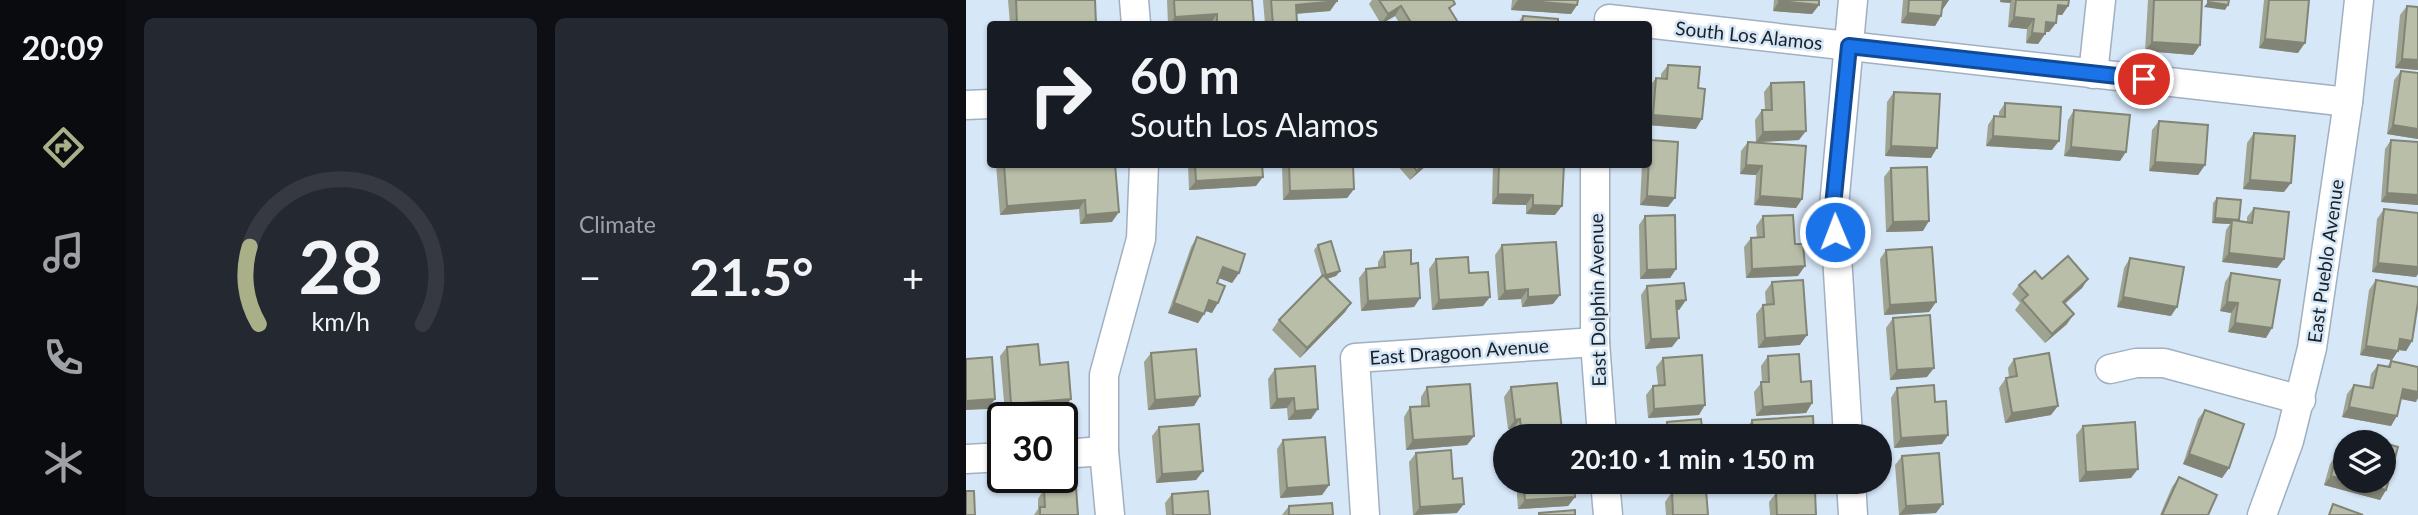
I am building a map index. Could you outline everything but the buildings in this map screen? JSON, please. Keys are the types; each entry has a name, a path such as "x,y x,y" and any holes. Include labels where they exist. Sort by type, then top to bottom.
{"street":[{"path":"1134,0 1136,21"},
{"path":"1847,424 1833,206 1853,0"},
{"path":"2093,74 2101,0"},
{"name":"East Pueblo Avenue","path":"2262,515 2301,400 2312,348 2348,102 2358,0"},
{"name":"South Los Alamos","path":"1609,15 1849,46 2348,102"},
{"path":"966,106 987,104"},
{"path":"1110,515 1104,451 1104,375 1141,239 1144,168"},
{"name":"East Dolphin Avenue","path":"1595,168 1595,342 1601,424"},
{"name":"East Dragoon Avenue","path":"1365,515 1355,358 1595,342"},
{"path":"2110,369 2136,363 2164,363 2301,400"},
{"path":"1078,453 1104,451"},
{"path":"966,459 987,458"},
{"path":"1606,494 1608,515"},
{"path":"1852,494 1853,515"}],"route":[{"path":"1835,232 1833,206 1849,46 2144,79"}]}
